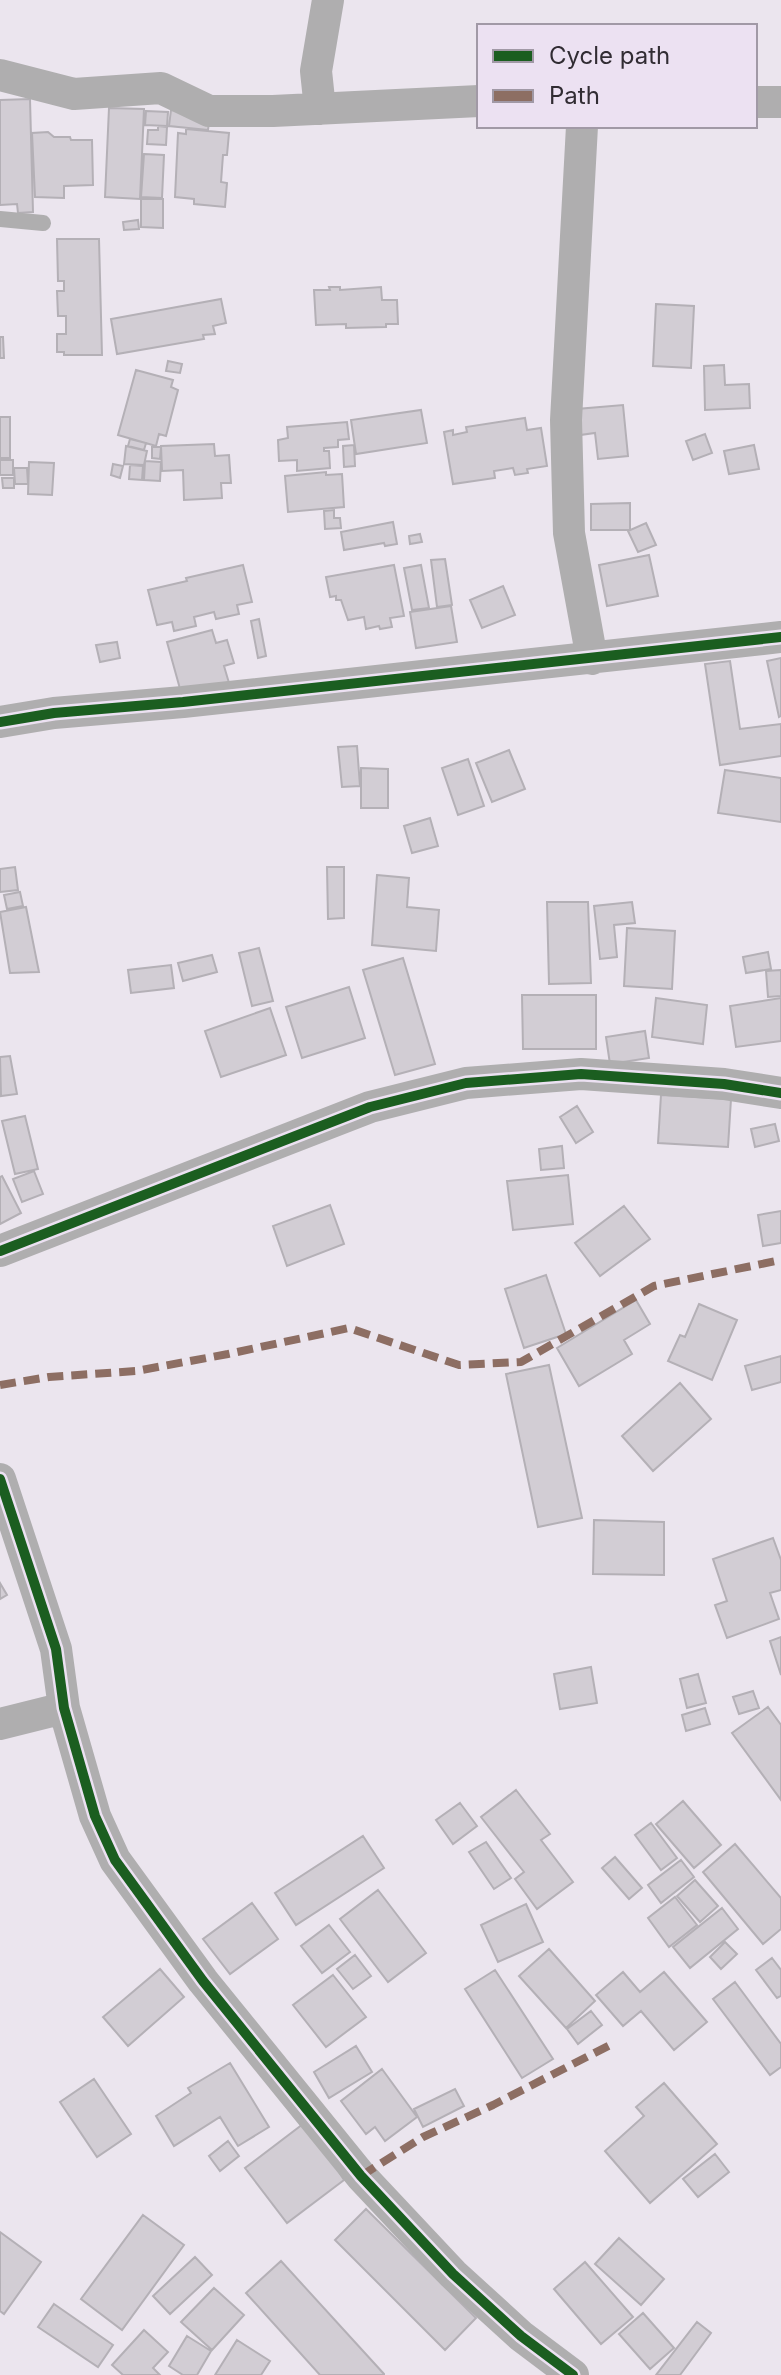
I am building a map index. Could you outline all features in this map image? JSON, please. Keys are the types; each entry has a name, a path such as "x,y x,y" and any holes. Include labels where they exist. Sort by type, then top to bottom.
{"street":[{"path":"320,109 316,71 328,0"},
{"path":"0,75 74,94 161,88 209,111 477,101"},
{"path":"757,102 781,102"},
{"path":"582,128 566,420 569,533 592,659"},
{"path":"0,722 54,713 183,702 781,637"},
{"path":"0,1251 370,1107 466,1083 581,1074 724,1084 781,1093"},
{"path":"0,1479 56,1649 64,1708 95,1816 110,1849 161,1927 361,2176 453,2274 521,2336 573,2375"},
{"path":"0,1724 64,1708"}],"lane":[{"path":"0,219 43,223"}],"building":[{"path":"30,99 33,212 18,213 17,204 0,205 0,100"},
{"path":"109,108 144,109 140,199 105,197"},
{"path":"171,110 210,114 208,130 169,126"},
{"path":"146,111 168,112 167,126 145,125"},
{"path":"158,126 167,127 166,145 147,144 148,130 158,130"},
{"path":"186,129 229,133 221,182 227,183 225,207 194,204 194,199 175,197 178,133 186,134"},
{"path":"48,132 54,137 92,140 93,185 64,186 64,198 35,197 32,133"},
{"path":"144,154 164,155 162,198 141,197"},
{"path":"141,199 163,199 163,228 141,227"},
{"path":"138,220 139,229 124,230 123,222"},
{"path":"57,239 99,239 102,355 64,355 64,352 57,352 57,334 66,334 66,316 58,316 57,291 64,291 64,281 58,281"},
{"path":"329,287 340,287 340,290 381,287 382,300 397,300 398,324 346,328 346,324 316,325 314,290 330,290"},
{"path":"221,299 226,323 213,326 215,334 203,335 204,339 117,354 111,319"},
{"path":"656,304 694,306 691,368 653,366"},
{"path":"0,337 3,337 4,358 0,358"},
{"path":"168,361 182,364 180,373 166,371"},
{"path":"724,365 725,385 749,384 750,408 705,410 704,366"},
{"path":"136,370 173,380 171,387 178,390 166,436 159,434 156,446 118,435"},
{"path":"623,405 628,456 598,459 595,433 580,435 577,409"},
{"path":"421,410 427,443 356,454 351,420"},
{"path":"0,417 10,417 10,458 0,458"},
{"path":"525,418 527,430 541,428 547,466 527,469 528,473 515,475 513,468 494,471 495,478 453,484 444,432 453,430 453,435 467,432 466,427"},
{"path":"347,422 349,439 338,440 338,447 324,448 324,451 329,451 330,468 297,471 297,460 279,461 278,440 288,438 287,427"},
{"path":"705,434 712,453 693,460 686,441"},
{"path":"130,439 146,443 144,450 128,446"},
{"path":"214,444 215,456 229,455 231,483 221,483 222,498 184,500 183,470 162,471 161,446"},
{"path":"354,445 355,466 344,467 343,446"},
{"path":"754,445 759,469 729,474 724,451"},
{"path":"126,446 147,451 144,465 124,464"},
{"path":"152,447 161,447 160,459 152,458"},
{"path":"0,460 13,460 13,475 0,475"},
{"path":"145,461 161,462 160,481 144,480"},
{"path":"29,462 54,463 52,495 28,494"},
{"path":"113,464 123,466 120,478 111,475"},
{"path":"130,465 143,466 142,480 129,479"},
{"path":"14,468 27,468 28,484 15,484"},
{"path":"326,472 326,475 342,474 344,507 288,512 285,476"},
{"path":"2,478 14,478 14,488 3,488"},
{"path":"630,503 630,530 591,530 591,504"},
{"path":"334,510 334,518 340,518 341,528 325,529 324,511"},
{"path":"393,522 397,544 385,546 384,543 344,550 341,532"},
{"path":"646,523 656,545 638,552 628,531"},
{"path":"420,534 422,542 410,544 409,536"},
{"path":"649,555 658,596 607,606 599,565"},
{"path":"445,559 452,605 437,607 431,560"},
{"path":"243,565 252,602 237,605 239,614 216,619 214,612 194,617 196,626 174,631 172,622 157,625 148,590"},
{"path":"394,565 404,616 390,618 392,627 380,629 379,626 366,629 364,617 348,620 341,600 336,600 336,596 330,597 326,577"},
{"path":"421,565 429,608 412,610 404,568"},
{"path":"503,586 515,615 482,628 470,600"},
{"path":"451,606 457,642 416,648 410,612"},
{"path":"259,619 266,656 258,658 251,621"},
{"path":"212,630 216,643 227,640 234,663 224,666 229,683 182,696 167,642"},
{"path":"117,642 120,658 100,662 96,645"},
{"path":"781,658 781,716 779,717 767,661"},
{"path":"730,661 740,729 781,724 781,756 720,765 705,664"},
{"path":"357,746 360,786 342,787 338,747"},
{"path":"509,750 525,789 492,802 476,763"},
{"path":"468,759 484,806 458,815 442,768"},
{"path":"361,768 388,769 388,808 361,808"},
{"path":"725,770 781,778 781,822 718,813"},
{"path":"430,818 438,846 412,853 404,826"},
{"path":"15,867 18,890 0,892 0,869"},
{"path":"327,867 344,867 344,918 328,919"},
{"path":"377,875 409,878 407,907 439,910 436,951 372,945"},
{"path":"20,892 23,906 7,909 4,895"},
{"path":"547,902 588,902 591,983 549,984"},
{"path":"632,902 635,923 614,925 617,957 600,959 594,906"},
{"path":"26,907 39,972 10,973 0,912"},
{"path":"627,928 675,931 672,989 624,986"},
{"path":"259,948 273,1001 252,1006 239,953"},
{"path":"768,952 771,969 746,973 743,957"},
{"path":"212,955 217,972 183,981 178,963"},
{"path":"403,958 435,1064 395,1075 363,970"},
{"path":"171,965 174,988 131,993 128,970"},
{"path":"781,970 781,996 768,997 766,971"},
{"path":"349,987 365,1038 302,1058 286,1007"},
{"path":"522,995 596,995 596,1049 523,1049"},
{"path":"656,998 707,1005 703,1044 652,1037"},
{"path":"781,998 781,1041 736,1047 730,1006"},
{"path":"270,1008 286,1055 221,1077 205,1031"},
{"path":"645,1031 649,1058 610,1064 606,1037"},
{"path":"10,1056 17,1094 1,1096 0,1057"},
{"path":"661,1095 731,1099 728,1147 658,1143"},
{"path":"577,1106 593,1132 576,1143 560,1117"},
{"path":"25,1116 38,1169 15,1174 2,1121"},
{"path":"775,1124 779,1141 755,1147 751,1129"},
{"path":"562,1146 564,1168 541,1170 539,1149"},
{"path":"34,1171 43,1194 22,1202 13,1179"},
{"path":"568,1175 573,1224 513,1230 507,1181"},
{"path":"0,1177 21,1213 0,1224"},
{"path":"330,1205 344,1244 287,1266 273,1226"},
{"path":"624,1206 650,1239 600,1276 575,1243"},
{"path":"781,1211 781,1243 763,1246 758,1215"},
{"path":"546,1275 566,1334 524,1348 505,1289"},
{"path":"636,1300 650,1324 624,1340 632,1354 579,1386 557,1348"},
{"path":"699,1304 737,1320 712,1380 668,1361 680,1335 685,1337"},
{"path":"781,1356 781,1382 752,1390 745,1366"},
{"path":"549,1365 582,1518 538,1527 506,1374"},
{"path":"680,1383 711,1419 653,1471 622,1436"},
{"path":"594,1520 664,1522 664,1575 593,1574"},
{"path":"773,1538 781,1560 781,1590 770,1593 779,1619 727,1638 715,1605 727,1601 713,1559"},
{"path":"0,1583 7,1595 0,1599"},
{"path":"781,1637 781,1675 770,1641"},
{"path":"591,1667 597,1703 560,1709 554,1674"},
{"path":"698,1674 706,1703 687,1708 680,1679"},
{"path":"753,1691 759,1708 739,1714 733,1697"},
{"path":"768,1707 781,1725 781,1800 732,1733"},
{"path":"705,1708 710,1724 686,1731 682,1715"},
{"path":"516,1790 550,1834 541,1840 573,1882 537,1909 515,1879 524,1872 481,1817"},
{"path":"683,1801 721,1845 694,1868 656,1824"},
{"path":"460,1803 477,1826 453,1844 436,1820"},
{"path":"651,1823 677,1858 661,1870 635,1835"},
{"path":"363,1836 384,1868 296,1925 275,1893"},
{"path":"486,1842 511,1878 494,1889 469,1852"},
{"path":"735,1844 781,1898 781,1929 763,1944 703,1872"},
{"path":"615,1857 642,1888 629,1899 602,1868"},
{"path":"681,1860 694,1877 661,1903 648,1885"},
{"path":"695,1880 718,1906 700,1922 677,1896"},
{"path":"378,1890 426,1953 388,1982 340,1919"},
{"path":"675,1897 697,1925 669,1947 648,1918"},
{"path":"252,1903 278,1939 230,1974 203,1939"},
{"path":"526,1904 543,1942 498,1962 481,1925"},
{"path":"722,1908 738,1929 690,1968 673,1947"},
{"path":"329,1925 350,1952 322,1973 301,1946"},
{"path":"725,1942 737,1954 721,1969 710,1957"},
{"path":"549,1949 595,2001 566,2028 519,1976"},
{"path":"355,1955 371,1976 353,1989 337,1969"},
{"path":"772,1958 781,1970 781,1996 777,1998 756,1970"},
{"path":"160,1969 184,1997 128,2046 103,2017"},
{"path":"495,1970 553,2059 522,2078 465,1989"},
{"path":"623,1972 640,1992 664,1972 707,2022 674,2050 641,2011 623,2026 596,1995"},
{"path":"333,1975 366,2017 326,2047 293,2005"},
{"path":"735,1982 781,2044 781,2067 770,2075 713,1999"},
{"path":"591,2011 602,2025 578,2044 567,2029"},
{"path":"356,2046 372,2072 329,2098 314,2072"},
{"path":"230,2063 269,2127 238,2146 220,2117 174,2146 156,2116 191,2093 188,2088"},
{"path":"382,2069 417,2117 385,2141 375,2127 366,2134 341,2101"},
{"path":"94,2079 131,2134 97,2157 60,2102"},
{"path":"664,2083 717,2144 650,2203 605,2151 644,2116 636,2107"},
{"path":"455,2089 464,2106 423,2127 414,2109"},
{"path":"307,2121 344,2180 287,2223 245,2168"},
{"path":"228,2141 239,2156 220,2171 209,2156"},
{"path":"715,2154 729,2172 698,2197 683,2179"},
{"path":"366,2209 476,2318 445,2350 335,2240"},
{"path":"143,2215 184,2245 122,2330 81,2299"},
{"path":"0,2232 41,2262 4,2314 0,2311"},
{"path":"619,2238 664,2279 641,2305 595,2264"},
{"path":"195,2257 212,2275 170,2314 153,2296"},
{"path":"281,2261 384,2375 320,2375 246,2293"},
{"path":"585,2262 633,2317 601,2344 554,2289"},
{"path":"214,2288 244,2315 212,2350 181,2322"},
{"path":"54,2304 113,2345 98,2367 38,2327"},
{"path":"643,2313 674,2348 650,2369 619,2334"},
{"path":"697,2322 711,2333 680,2375 656,2375"},
{"path":"144,2330 168,2352 153,2368 160,2375 123,2375 112,2365"},
{"path":"187,2336 211,2351 197,2375 183,2375 169,2366"},
{"path":"237,2340 270,2361 261,2375 215,2375"}],"marked path":[{"path":"0,1385 49,1377 136,1371 349,1328 459,1365 521,1362 654,1286 781,1260"},
{"path":"361,2176 423,2137 614,2043"}],"cycle path":[{"path":"0,722 54,713 183,702 781,637"},
{"path":"0,1251 370,1107 466,1083 581,1074 724,1084 781,1093"},
{"path":"0,1479 56,1649 64,1708 95,1816 115,1860 203,1981 361,2176 453,2274 521,2336 573,2375"}]}
